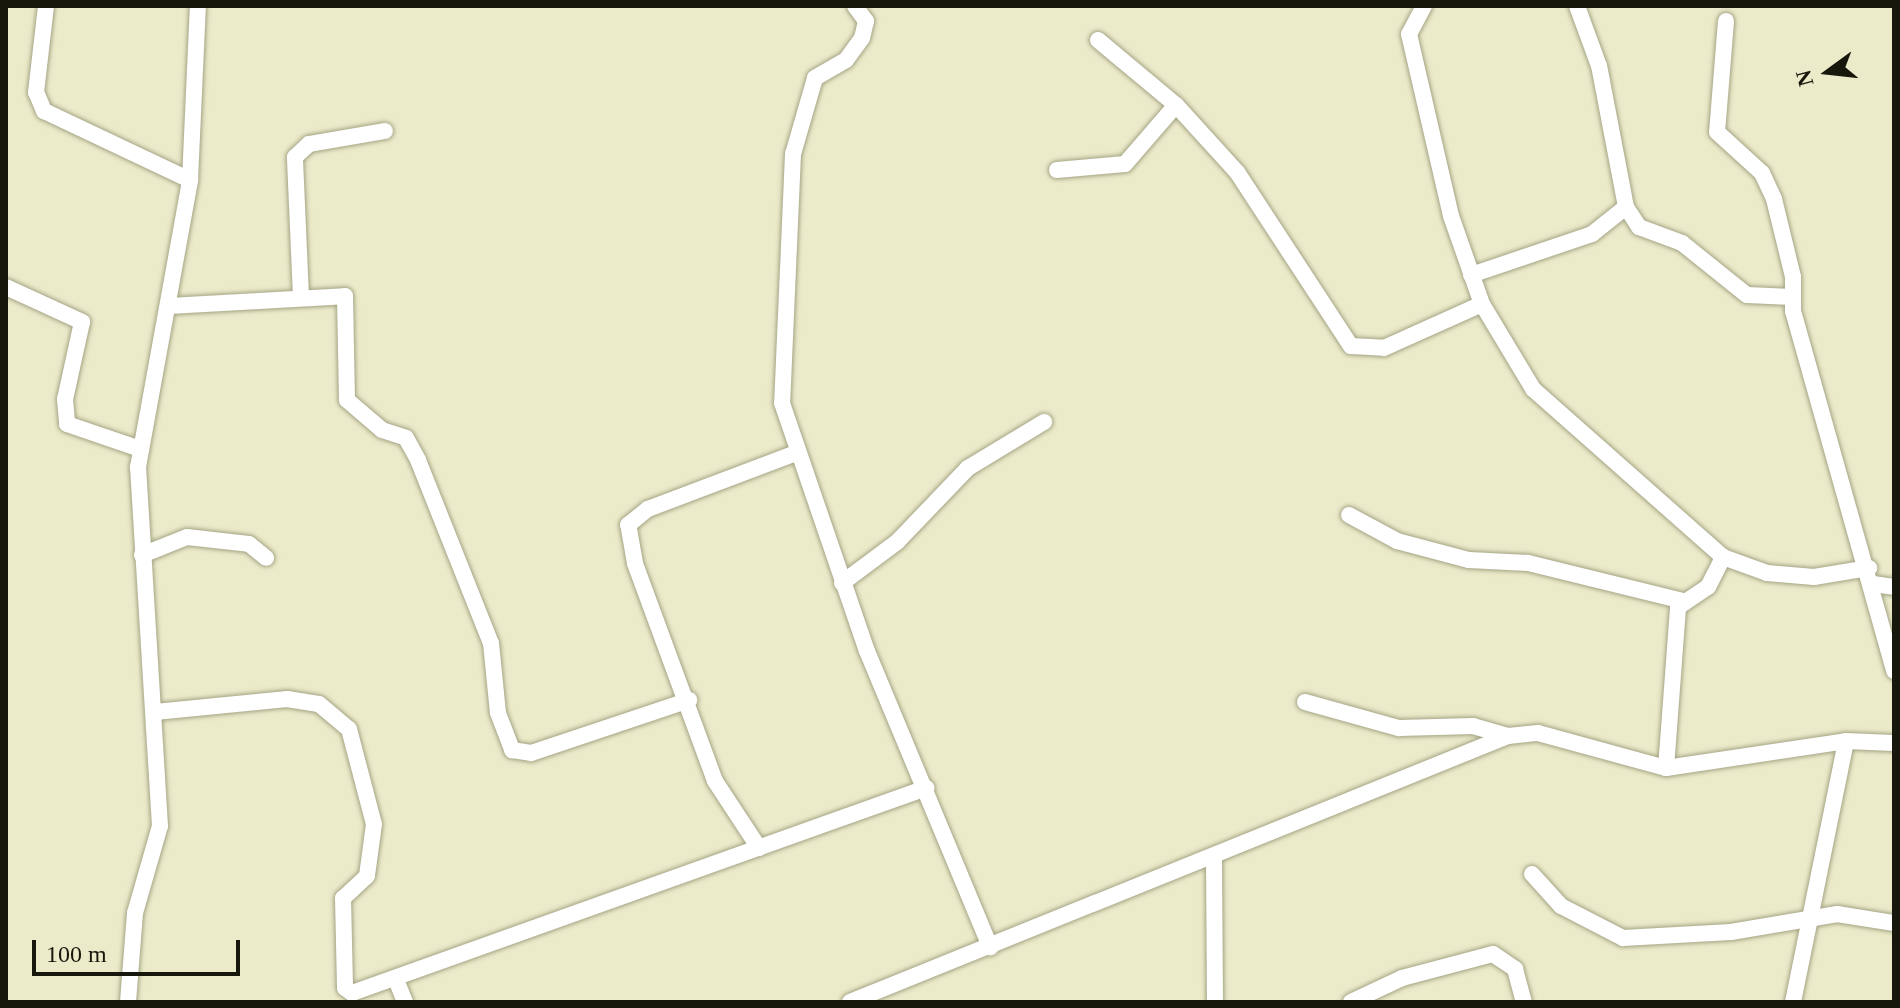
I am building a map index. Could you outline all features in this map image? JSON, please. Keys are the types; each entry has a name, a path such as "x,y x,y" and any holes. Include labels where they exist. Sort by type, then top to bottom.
{"street":[{"path":"46,6 36,92 44,111 190,180"},
{"path":"128,1002 135,913 160,826 155,712 142,555 140,449 190,180 198,6"},
{"path":"855,6 866,21 862,38 846,60 815,78 793,154 782,403 796,453 842,583 990,947"},
{"path":"1424,6 1409,34 1471,275 1482,304 1533,389 1723,557 1767,573 1814,577 1871,576 1894,587"},
{"path":"1577,6 1599,66 1626,207 1639,227 1682,243 1747,295 1792,297"},
{"path":"1726,21 1714,118 1722,140 1769,184 1792,297 1871,576 1894,671"},
{"path":"1098,40 1176,105 1246,183 1351,346 1395,345 1482,304"},
{"path":"1057,170 1125,164 1176,105"},
{"path":"301,297 295,157 309,144 385,131"},
{"path":"1471,275 1592,234 1626,207"},
{"path":"6,287 82,322 65,399 67,424 140,449"},
{"path":"168,306 345,296 347,400 382,430 406,438 418,460 491,643 498,713 512,750 531,753 689,700"},
{"path":"842,583 897,542 968,468 1044,422"},
{"path":"759,848 715,781 689,700 635,563 628,525 648,509 796,453"},
{"path":"1349,515 1411,545 1469,560 1528,563 1683,601 1708,587 1723,557"},
{"path":"142,555 196,537 249,544 266,558"},
{"path":"1666,768 1683,601"},
{"path":"155,712 261,698 319,704 340,718 357,745 374,824 367,876 343,898 345,988 397,982 926,788"},
{"path":"1305,702 1399,728 1450,724 1508,736"},
{"path":"850,1002 990,947 1089,902 1214,860 1508,736 1538,733 1666,768 1846,741 1894,743"},
{"path":"1793,1002 1846,741"},
{"path":"1214,860 1215,1002"},
{"path":"1532,874 1561,906 1623,938 1808,923 1837,914 1894,923"},
{"path":"1351,1002 1402,978 1493,954 1515,969 1524,1002"},
{"path":"397,982 405,1002"}]}
